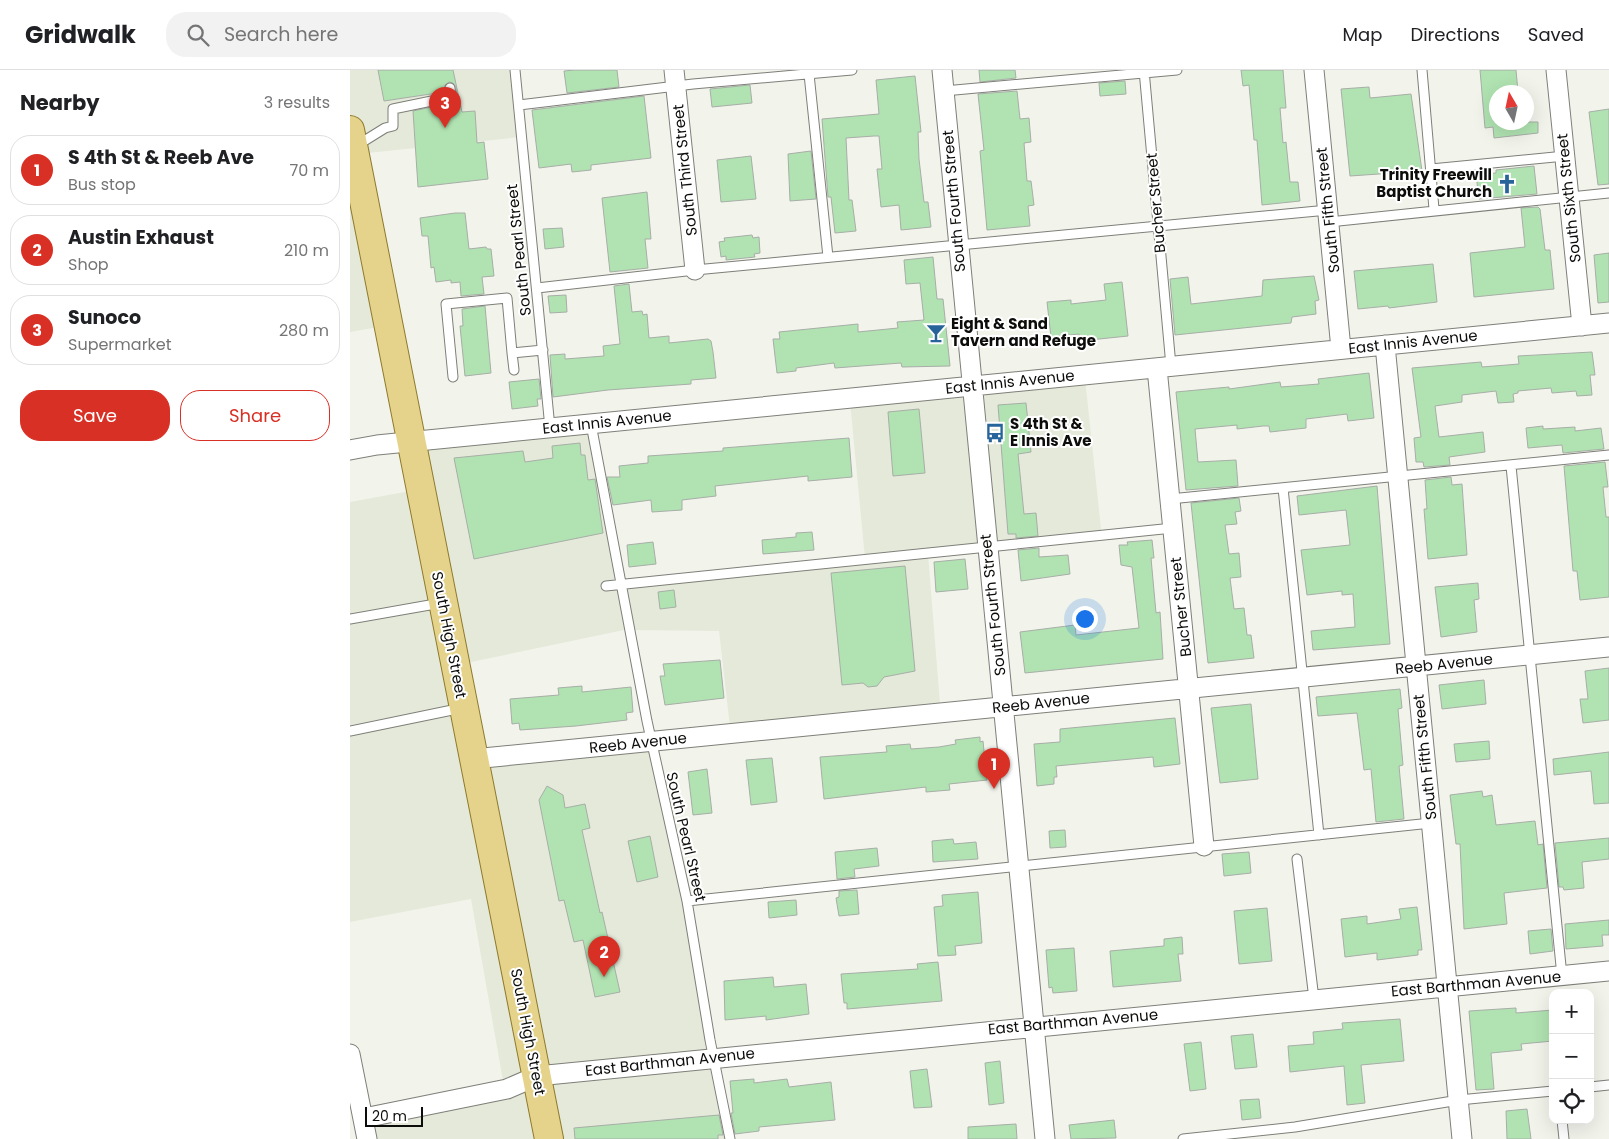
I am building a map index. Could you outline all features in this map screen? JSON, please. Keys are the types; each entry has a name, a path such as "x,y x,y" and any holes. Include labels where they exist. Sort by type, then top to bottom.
{"main road":[{"name":"South High Street","path":"352,138 472,759 549,1139"}],"street":[{"name":"South Fourth Street","path":"942,70 1045,1139"},
{"name":"South Fifth Street","path":"1314,70 1341,349"},
{"name":"South Sixth Street","path":"1556,70 1582,326"},
{"name":"South Third Street","path":"675,78 695,270"},
{"name":"East Innis Avenue","path":"350,450 377,445 1609,323"},
{"name":"South Fifth Street","path":"1385,345 1462,1139"},
{"name":"Bucher Street","path":"1164,367 1170,499 1204,846"},
{"name":"Reeb Avenue","path":"472,759 1609,647"},
{"name":"East Barthman Avenue","path":"364,1118 506,1089 537,1076 1609,971"},
{"path":"350,1054 368,1139"}],"lane":[{"name":"South Pearl Street","path":"515,70 550,428"},
{"path":"519,105 675,78 809,74 852,70"},
{"path":"944,91 1144,71 1177,70"},
{"path":"1422,70 1434,209"},
{"name":"Bucher Street","path":"1144,71 1158,226 1164,367"},
{"path":"809,74 828,258"},
{"path":"352,138 393,126 394,109 451,97 450,88"},
{"path":"1431,169 1565,156"},
{"path":"537,288 695,270 1158,226 1434,209 1609,193"},
{"path":"453,377 446,304 507,298 514,370"},
{"path":"512,353 543,350"},
{"name":"South Pearl Street","path":"591,424 651,742 687,901 713,1058 730,1139"},
{"path":"1170,499 1609,455"},
{"path":"1511,466 1562,976"},
{"path":"1283,488 1319,835"},
{"path":"606,586 1173,528"},
{"path":"350,619 442,602"},
{"path":"350,732 463,708"},
{"path":"687,901 1431,823"},
{"path":"1297,859 1314,999"},
{"path":"1594,1087 1609,1085"},
{"path":"1183,1139 1295,1127 1459,1100 1549,1091"},
{"path":"1562,1124 1564,1139"}],"shaded area":[{"path":"350,70 513,70 521,137 358,154 391,325 350,332"},
{"path":"1084,369 1102,538 928,554 941,716 731,736 719,631 624,630 457,665 476,757 652,740 732,1139 366,1139 361,1108 503,1081 471,899 350,922 350,502 421,489 410,436 591,422 623,583 865,559 849,391"}],"building":[{"path":"378,70 453,70 462,112 475,111 477,143 484,142 488,179 418,187 413,111 455,102 457,97 456,87 453,83 449,82 445,85 444,92 384,101"},
{"path":"617,70 619,87 567,93 564,71"},
{"path":"979,70 1015,70 1016,78 980,82"},
{"path":"1241,70 1283,70 1286,108 1280,108 1283,143 1286,142 1290,182 1298,182 1300,201 1262,205 1257,140 1254,140 1249,85 1243,86"},
{"path":"1480,70 1516,70 1517,85 1489,85 1489,128 1485,128"},
{"path":"915,76 921,132 918,132 919,159 924,202 928,202 931,227 901,230 899,205 881,207 877,169 882,169 879,136 874,136 846,138 849,200 852,200 856,231 835,233 831,197 828,197 822,119 879,114 876,80"},
{"path":"1125,81 1126,94 1100,96 1099,83"},
{"path":"750,85 752,103 712,107 710,89"},
{"path":"1369,87 1370,98 1411,94 1422,171 1350,176 1341,89"},
{"path":"1017,91 1020,119 1029,118 1031,142 1024,143 1027,181 1031,181 1034,205 1028,206 1030,226 987,230 980,151 984,150 978,94"},
{"path":"644,96 651,158 591,165 591,170 572,172 571,164 539,168 532,110"},
{"path":"1609,109 1609,184 1598,185 1589,112"},
{"path":"1534,122 1538,122 1538,133 1494,138 1493,130 1534,130"},
{"path":"811,151 816,199 790,201 788,154"},
{"path":"751,156 756,199 721,202 717,160"},
{"name":"Trinity Freewill Baptist Church","path":"1534,166 1537,194 1479,199 1476,175 1496,173 1496,170"},
{"path":"647,192 651,239 645,239 648,268 610,272 602,198"},
{"path":"1538,207 1540,209 1545,250 1550,250 1554,289 1474,297 1470,253 1525,247 1521,208"},
{"path":"465,213 469,249 486,247 491,249 494,276 482,277 484,294 461,296 460,282 451,283 451,280 436,282 434,267 431,268 428,236 422,236 420,218"},
{"path":"562,228 564,247 545,249 543,229"},
{"path":"752,235 753,238 759,237 760,253 754,254 755,257 726,260 726,256 721,257 719,242 725,241 724,238"},
{"path":"1609,253 1609,302 1598,303 1594,255"},
{"path":"933,257 937,299 943,299 950,366 902,367 901,363 835,368 834,363 796,368 796,371 777,373 773,339 780,339 779,332 858,324 858,332 898,328 897,322 924,320 920,283 906,284 904,260"},
{"path":"1433,264 1437,302 1389,308 1388,306 1358,309 1354,271"},
{"path":"1314,276 1319,300 1315,301 1316,314 1292,317 1291,323 1175,335 1170,279 1188,277 1191,304 1262,296 1263,280"},
{"path":"1122,282 1128,336 1080,341 1079,334 1051,337 1047,302 1071,300 1071,304 1106,300 1104,284"},
{"path":"629,284 632,312 642,311 643,315 647,314 649,338 669,336 669,343 708,339 711,341 716,378 691,380 691,384 608,390 553,397 550,355 565,354 565,359 604,356 603,346 620,344 614,286"},
{"path":"566,295 567,312 550,313 548,296"},
{"path":"485,306 491,373 465,376 460,326 463,326 462,309"},
{"path":"1592,352 1595,375 1590,375 1592,395 1577,396 1576,391 1552,393 1551,388 1518,391 1518,393 1513,394 1514,402 1498,403 1496,391 1462,395 1462,402 1435,406 1439,437 1483,432 1485,452 1449,457 1450,465 1424,467 1423,462 1416,462 1414,438 1421,437 1412,368 1481,362 1482,367 1519,364 1518,356"},
{"path":"1369,373 1374,418 1348,421 1347,414 1306,419 1306,428 1270,432 1269,426 1237,429 1237,425 1195,429 1198,462 1236,460 1238,486 1186,490 1176,392 1229,387 1229,389 1280,382 1281,387 1319,384 1318,379"},
{"path":"539,379 541,399 537,399 538,406 512,409 509,382"},
{"path":"1026,403 1031,452 1018,454 1024,514 1036,513 1038,536 1016,538 1016,534 1008,534 998,405"},
{"path":"919,409 925,473 893,476 888,412"},
{"path":"1543,426 1543,429 1575,427 1575,431 1601,428 1604,449 1563,453 1562,445 1528,448 1526,428"},
{"path":"849,438 852,477 808,481 808,476 715,486 716,496 682,500 682,510 652,512 651,500 613,505 607,477 620,477 619,466 648,463 648,456 723,451 723,448"},
{"path":"580,443 581,455 585,455 588,480 595,479 603,533 474,559 454,458 523,451 525,462 553,458 552,446"},
{"path":"1605,462 1608,487 1603,487 1606,517 1609,517 1609,597 1580,600 1577,571 1573,571 1564,466"},
{"path":"1451,477 1452,485 1462,484 1467,555 1428,559 1424,509 1427,509 1425,480"},
{"path":"1377,486 1390,644 1313,650 1311,631 1355,627 1353,594 1342,595 1342,591 1307,595 1301,550 1350,545 1346,510 1299,515 1297,496"},
{"path":"1239,498 1241,511 1235,512 1237,524 1225,525 1229,554 1239,553 1241,577 1230,578 1234,609 1244,608 1247,635 1251,635 1254,658 1208,663 1191,503"},
{"path":"812,532 814,550 763,554 762,540 796,537 796,533"},
{"path":"1152,540 1154,558 1151,558 1156,613 1160,612 1163,659 1025,673 1020,632 1075,625 1076,635 1139,628 1132,567 1121,565 1119,545 1128,545 1127,542"},
{"path":"653,542 656,564 629,567 627,545"},
{"path":"1039,548 1039,557 1068,555 1070,574 1021,581 1018,550"},
{"path":"965,559 968,589 936,592 934,562"},
{"path":"905,566 915,671 884,677 877,686 868,687 863,683 842,685 831,573"},
{"path":"1478,583 1479,599 1474,600 1477,632 1441,637 1435,587"},
{"path":"674,590 676,607 660,609 658,592"},
{"path":"720,660 724,698 665,705 660,676 665,676 663,664"},
{"path":"1609,668 1609,720 1583,723 1580,699 1588,699 1585,671"},
{"path":"1484,680 1486,704 1442,709 1439,685"},
{"path":"582,686 582,692 631,687 633,712 626,713 627,720 576,726 520,730 519,723 512,724 510,699 559,695 558,688"},
{"path":"1400,689 1402,708 1398,709 1403,765 1399,766 1404,819 1376,822 1371,769 1364,770 1357,713 1318,716 1316,697"},
{"path":"1251,704 1258,779 1220,783 1211,708"},
{"path":"1175,718 1180,764 1154,767 1153,757 1056,766 1057,777 1054,777 1054,784 1037,786 1034,744 1060,742 1060,729"},
{"path":"980,737 980,742 983,741 987,780 949,784 950,790 926,792 926,787 824,799 820,757 887,752 886,746 910,744 911,749 939,747 956,744 955,740"},
{"path":"1489,741 1490,759 1456,762 1454,744"},
{"path":"1609,752 1609,803 1594,804 1591,771 1554,775 1553,759"},
{"path":"772,758 777,802 751,805 746,760"},
{"path":"707,769 712,813 693,815 688,772"},
{"path":"547,786 563,795 565,808 585,804 590,828 582,830 620,992 595,997 583,940 574,942 564,900 559,901 539,800"},
{"path":"1482,791 1483,797 1492,795 1496,825 1535,821 1538,845 1543,844 1547,888 1504,893 1507,924 1464,929 1460,844 1456,844 1450,795"},
{"path":"1065,830 1066,847 1050,848 1049,831"},
{"path":"650,836 658,877 637,882 628,841"},
{"path":"1609,838 1609,859 1582,862 1584,888 1564,890 1563,887 1559,887 1555,843"},
{"path":"953,839 954,844 976,842 978,859 933,862 932,841"},
{"path":"877,848 879,866 854,869 855,877 837,879 835,852"},
{"path":"1249,852 1251,873 1224,876 1222,854"},
{"path":"857,890 859,914 839,916 836,898 839,897 839,891"},
{"path":"978,892 982,943 955,946 956,955 938,956 934,907 943,906 942,895"},
{"path":"796,900 797,915 769,918 768,902"},
{"path":"1417,907 1422,950 1418,950 1418,955 1377,960 1377,953 1345,957 1341,919 1367,916 1367,924 1401,919 1399,909"},
{"path":"1267,908 1272,961 1239,964 1234,911"},
{"path":"1609,920 1609,935 1602,935 1603,946 1566,949 1565,924"},
{"path":"1551,929 1553,951 1530,954 1528,931"},
{"path":"1182,937 1183,954 1178,954 1181,981 1113,987 1110,951 1164,946 1164,939"},
{"path":"1074,948 1077,991 1053,993 1052,987 1049,988 1046,950"},
{"path":"938,962 942,1001 847,1009 847,1003 844,1003 841,974 918,969 917,964"},
{"path":"773,977 774,987 806,984 809,1014 766,1020 766,1016 725,1020 724,981"},
{"path":"1516,1008 1516,1013 1549,1010 1549,1041 1521,1044 1522,1050 1491,1053 1494,1089 1476,1090 1469,1011"},
{"path":"1400,1019 1404,1061 1361,1065 1365,1103 1347,1105 1344,1066 1290,1072 1288,1046 1314,1044 1313,1032 1343,1029 1342,1023"},
{"path":"1253,1034 1257,1067 1235,1069 1231,1036"},
{"path":"1201,1042 1206,1089 1190,1091 1184,1044"},
{"path":"1000,1061 1004,1103 989,1105 985,1063"},
{"path":"927,1069 932,1107 914,1108 910,1071"},
{"path":"754,1079 754,1083 787,1079 789,1087 831,1082 835,1120 759,1127 759,1131 735,1134 731,1113 733,1113 730,1081"},
{"path":"1259,1099 1261,1118 1242,1120 1240,1100"},
{"path":"1527,1109 1531,1139 1507,1139 1506,1111"},
{"path":"719,1115 723,1135 718,1135 718,1139 575,1139 574,1128"},
{"path":"1114,1120 1116,1138 1071,1139 1069,1125"},
{"path":"1016,1124 1017,1139 968,1139 968,1127"}],"place":[{"name":"Sunoco","path":"445,128"},
{"name":"Trinity Freewill Baptist Church","path":"1507,184"},
{"name":"Eight & Sand Tavern and Refuge","path":"936,333"},
{"name":"S 4th St & E Innis Ave","path":"995,433"},
{"name":"S 4th St & Reeb Ave","path":"994,789"},
{"name":"Austin Exhaust","path":"604,977"}]}
